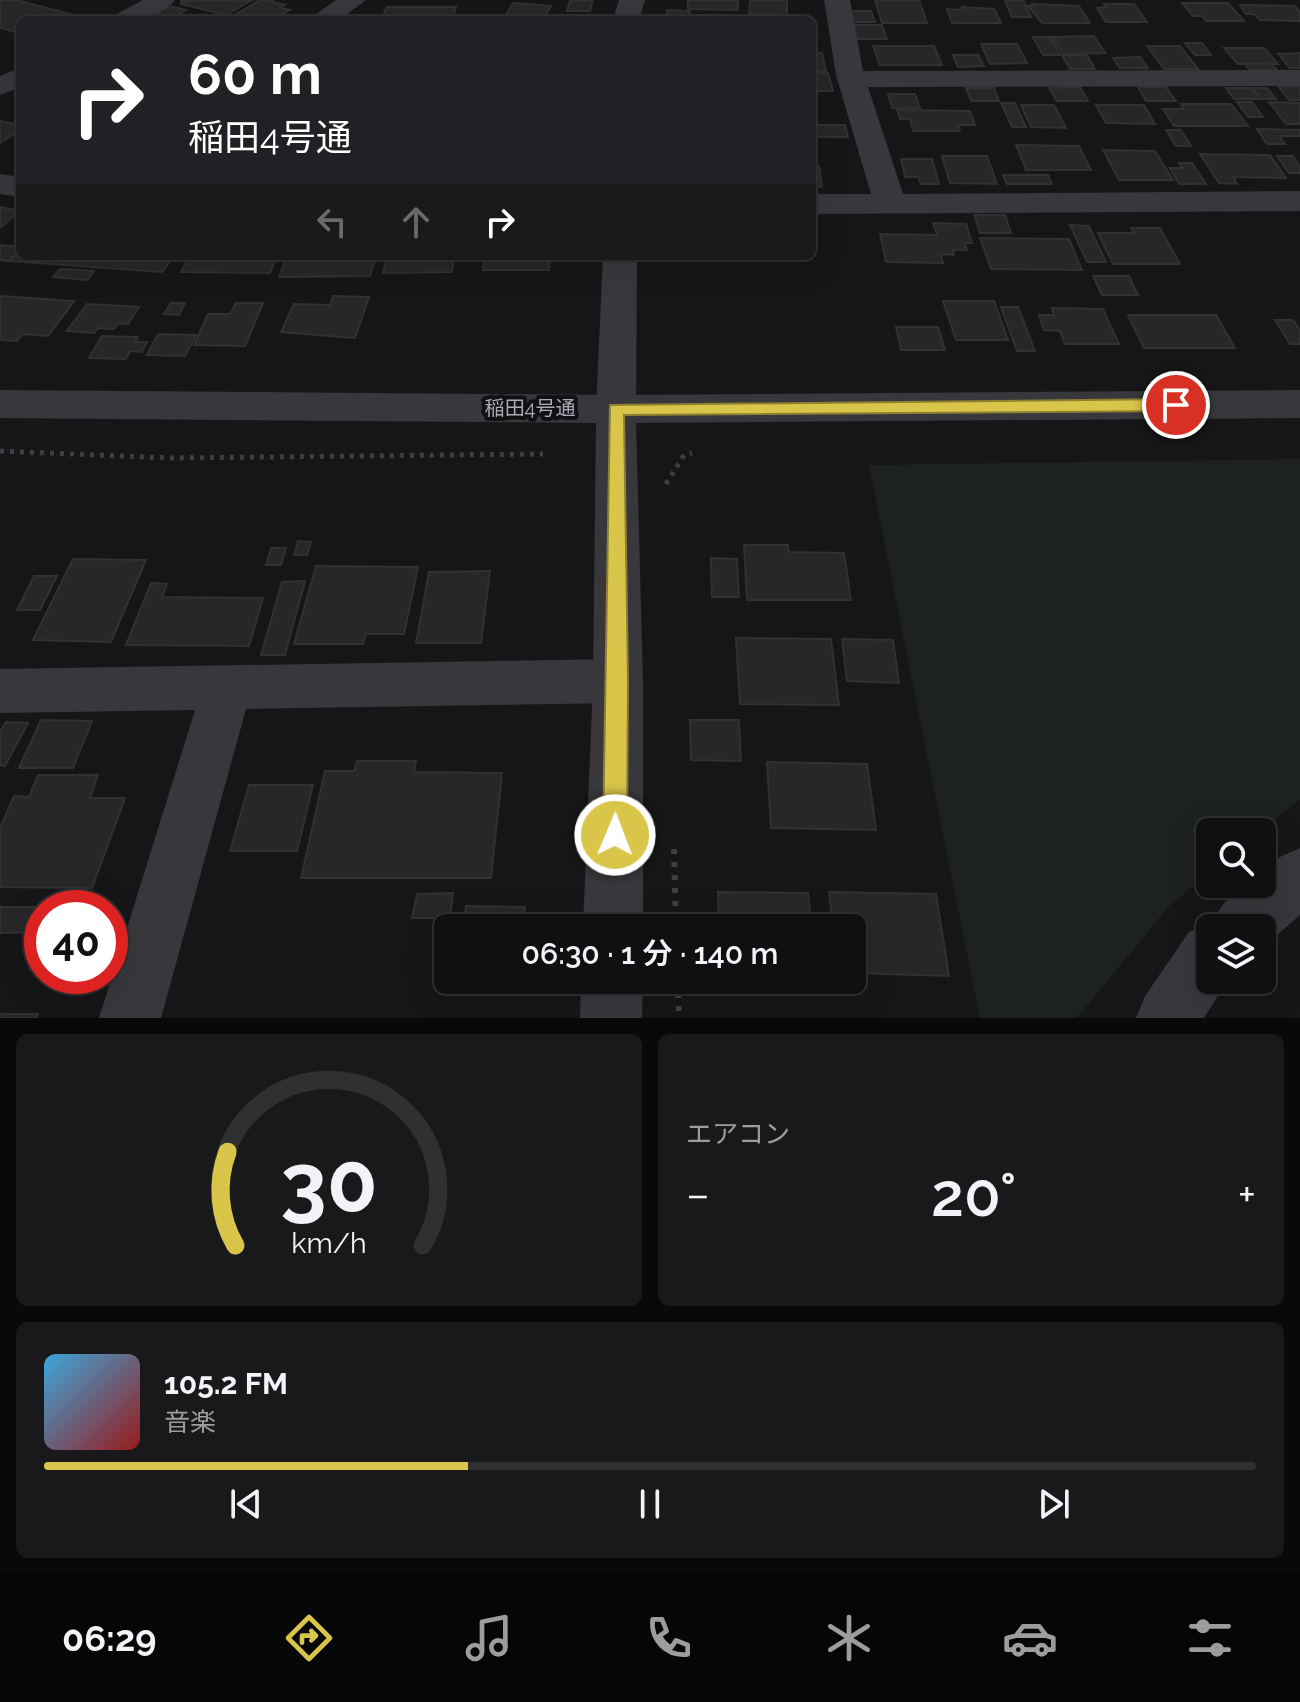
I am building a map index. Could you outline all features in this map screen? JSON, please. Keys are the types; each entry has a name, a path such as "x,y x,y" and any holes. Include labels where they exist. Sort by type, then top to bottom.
{"street":[{"path":"132,16 162,0"},
{"path":"327,16 353,0"},
{"path":"837,0 837,16 890,204"},
{"path":"854,79 1300,78"},
{"path":"816,204 1300,201"},
{"path":"613,914 620,260"},
{"name":"稲田4号通","path":"0,404 616,431 1300,404"},
{"path":"0,691 618,681"},
{"path":"130,1018 227,687"},
{"path":"1256,914 1300,877"},
{"path":"1167,1018 1196,974"},
{"path":"611,1018 612,994"}],"path":[{"path":"0,451 169,458 616,431 684,455 697,451"},
{"path":"664,487 684,455"},
{"path":"674,834 676,914"},
{"path":"678,994 679,1018"}],"shaded area":[{"path":"1300,459 1300,799 1276,819 1196,818 1196,884 1170,905 1077,1018 980,1018 869,465"}],"building":[{"path":"0,0 16,0 78,16 16,16 16,32 0,28"},
{"path":"252,0 226,15 181,4 185,2 180,1"},
{"path":"260,0 274,0 271,2 285,5 280,8 290,10 278,16 233,16"},
{"path":"570,0 593,0 590,11 567,11"},
{"path":"688,0 738,0 738,10 688,9"},
{"path":"750,0 787,0 787,15 749,14"},
{"path":"875,0 919,0 927,23 882,23"},
{"path":"1005,0 1023,0 1031,17 1012,17"},
{"path":"513,3 551,6 545,16 505,16"},
{"path":"1182,3 1228,3 1244,21 1206,21 1202,16 1193,16"},
{"path":"1104,4 1134,4 1147,22 1106,22 1097,8 1106,7"},
{"path":"1240,5 1295,6 1300,12 1300,21 1260,20 1254,14 1246,14"},
{"path":"169,6 186,10 176,16 153,16"},
{"path":"1028,6 1079,6 1090,23 1042,23"},
{"path":"387,7 456,7 453,16 383,16"},
{"path":"962,7 994,9 1001,23 952,23 947,9 963,10"},
{"path":"667,10 690,11 690,16 667,16"},
{"path":"850,11 871,11 875,22 854,22"},
{"path":"853,25 882,25 887,39 857,39"},
{"path":"1094,36 1105,53 1063,54 1052,37"},
{"path":"1033,37 1050,37 1060,55 1043,55"},
{"path":"1185,43 1202,43 1211,55 1195,55"},
{"path":"981,44 1017,44 1027,63 990,64"},
{"path":"873,46 934,46 942,65 880,65"},
{"path":"1147,46 1180,46 1198,69 1164,69"},
{"path":"1224,48 1264,48 1278,64 1238,64"},
{"path":"816,53 822,53 826,71 816,71"},
{"path":"1300,53 1300,68 1290,68 1278,54"},
{"path":"953,55 978,55 984,66 958,67"},
{"path":"1062,55 1087,55 1095,69 1070,69"},
{"path":"1140,57 1148,68 1120,68 1113,58"},
{"path":"1271,63 1277,70 1250,70 1245,64"},
{"path":"816,73 828,73 833,91 816,91"},
{"path":"1278,86 1300,86 1300,100 1289,100"},
{"path":"1080,87 1088,101 1057,101 1049,88"},
{"path":"1138,87 1166,87 1176,101 1146,101"},
{"path":"966,88 994,88 999,101 971,101"},
{"path":"1226,88 1252,88 1261,99 1234,99"},
{"path":"1252,88 1267,88 1276,99 1261,99"},
{"path":"888,94 915,94 920,108 892,108"},
{"path":"1237,102 1252,102 1263,117 1248,117"},
{"path":"1269,102 1300,103 1300,124 1286,124"},
{"path":"1001,103 1015,103 1026,127 1012,127"},
{"path":"1181,104 1231,104 1248,126 1174,126 1163,109 1184,109"},
{"path":"1021,105 1054,105 1066,128 1031,127"},
{"path":"1096,105 1144,105 1155,124 1106,123"},
{"path":"897,110 970,111 975,125 958,125 960,131 913,131 910,119 900,119"},
{"path":"0,121 16,124 16,133 0,143"},
{"path":"816,125 845,125 848,137 817,137"},
{"path":"1257,129 1300,130 1300,136 1279,136 1285,144 1267,144"},
{"path":"1166,130 1181,130 1191,146 1176,146"},
{"path":"1016,145 1079,146 1091,170 1026,170"},
{"path":"1103,150 1155,151 1173,180 1119,180"},
{"path":"1200,154 1270,155 1286,178 1233,177 1237,184 1219,183"},
{"path":"942,156 987,156 997,184 950,183"},
{"path":"1277,156 1293,156 1300,173 1289,173"},
{"path":"901,159 932,159 939,184 921,184 918,177 905,177"},
{"path":"1179,163 1192,163 1206,184 1179,184 1170,168 1183,168"},
{"path":"816,166 819,166 822,187 816,187"},
{"path":"1003,175 1048,175 1052,184 1007,184"},
{"path":"0,207 16,210 16,214 0,228"},
{"path":"974,215 1005,215 1011,233 980,233"},
{"path":"933,223 966,224 972,243 965,243 967,250 953,250 954,255 941,254 943,263 886,262 880,234 937,235"},
{"path":"1070,225 1089,226 1106,262 1087,262"},
{"path":"1131,228 1160,228 1180,264 1113,264 1098,233 1134,233"},
{"path":"980,238 1069,239 1082,270 991,269"},
{"path":"0,245 16,247 16,253 9,261 0,260"},
{"path":"16,253 16,260 171,260 162,272 9,261"},
{"path":"187,260 275,260 270,273 181,272"},
{"path":"285,260 375,260 370,276 279,277"},
{"path":"386,260 454,260 452,272 383,273"},
{"path":"484,260 550,260 549,270 483,270"},
{"path":"60,269 94,271 87,280 53,277"},
{"path":"1093,276 1129,276 1138,295 1102,295"},
{"path":"0,296 74,301 48,336 22,334 17,341 0,340"},
{"path":"333,296 369,297 355,338 281,332 294,304 330,305"},
{"path":"943,301 994,301 1008,340 956,340"},
{"path":"171,303 185,303 179,315 164,314"},
{"path":"236,303 263,303 245,346 194,345 208,314 230,314"},
{"path":"87,304 139,307 128,324 118,323 114,329 98,328 94,333 67,331"},
{"path":"1001,307 1018,307 1035,351 1017,351"},
{"path":"1052,308 1103,309 1119,344 1065,344 1060,331 1044,330 1039,315 1054,315"},
{"path":"1128,315 1216,315 1235,348 1144,348"},
{"path":"1275,320 1293,320 1300,330 1300,344 1290,344"},
{"path":"896,327 938,327 945,350 901,350"},
{"path":"158,334 196,335 185,356 147,355"},
{"path":"102,336 138,337 135,342 147,342 142,352 130,351 126,359 89,358"},
{"path":"298,541 311,542 307,555 294,555"},
{"path":"744,545 788,545 789,552 844,553 851,600 747,600"},
{"path":"271,548 286,548 281,565 266,565"},
{"path":"711,558 737,559 739,597 712,597"},
{"path":"73,559 146,560 111,642 33,640"},
{"path":"316,566 418,567 404,634 366,634 363,644 294,644"},
{"path":"490,571 481,643 416,643 429,572"},
{"path":"34,576 57,576 40,610 17,610"},
{"path":"305,581 285,655 261,655 282,582"},
{"path":"151,583 167,584 162,597 263,598 249,646 126,645"},
{"path":"736,638 831,639 839,705 740,704"},
{"path":"842,639 893,640 899,683 847,681"},
{"path":"41,720 92,721 73,768 19,768"},
{"path":"690,720 739,720 741,761 691,760"},
{"path":"6,722 28,723 5,766 0,765 0,732"},
{"path":"357,761 416,761 414,772 502,773 491,878 301,878 325,771 354,771"},
{"path":"767,762 867,764 876,830 771,828"},
{"path":"38,775 98,775 90,798 125,798 92,888 0,887 0,828 14,796 29,797"},
{"path":"249,785 313,785 297,851 230,851"},
{"path":"718,892 808,893 810,914 719,914"},
{"path":"829,892 936,894 949,976 866,973 866,914 831,914"},
{"path":"453,893 450,914 412,918 417,894"},
{"path":"466,906 525,907 524,914 465,914"},
{"path":"0,907 24,907 24,932 0,933"},
{"path":"0,1014 38,1014 36,1018 0,1018"}],"route":[{"path":"615,835 618,681 616,409 1176,405"}]}
